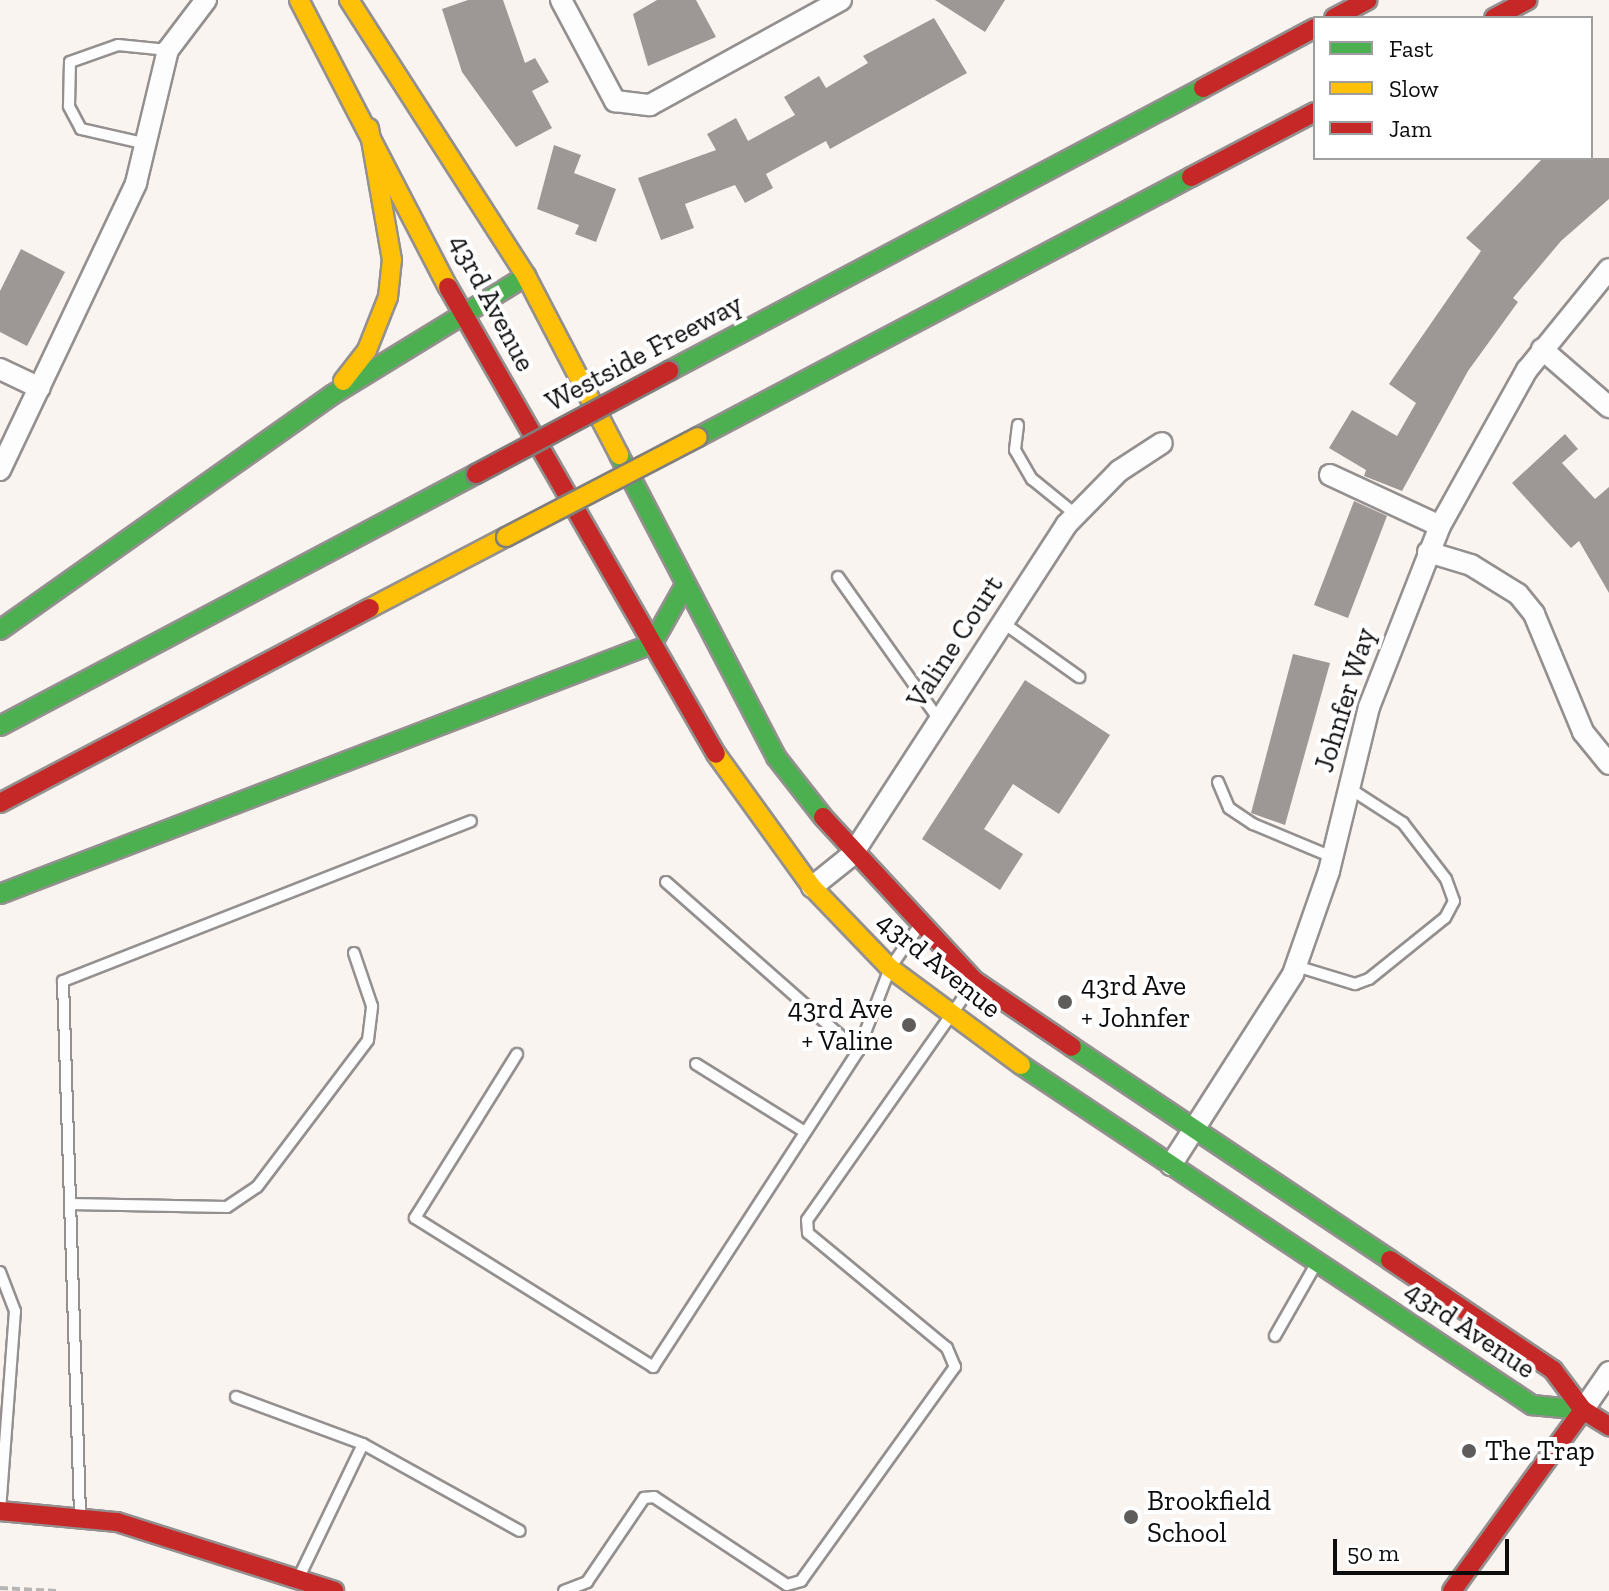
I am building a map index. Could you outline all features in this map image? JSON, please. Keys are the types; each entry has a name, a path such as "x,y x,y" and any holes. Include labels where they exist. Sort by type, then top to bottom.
{"main road":[{"name":"43rd Avenue","path":"299,0 369,128 464,317 652,644 718,757 812,887 890,968 952,1017 1532,1405 1583,1410"},
{"name":"43rd Avenue","path":"349,0 526,276 683,589 776,757 852,855 919,928 975,981 1553,1370 1583,1410"},
{"path":"1338,16 1368,0"},
{"path":"1498,16 1528,0"},
{"name":"Westside Freeway","path":"0,726 1313,29"},
{"path":"0,803 1313,113"},
{"path":"332,395 367,350 388,297 394,241 369,128"},
{"path":"0,630 332,395 464,317 526,276"},
{"path":"0,894 652,644 683,589"},
{"path":"1452,1591 1583,1410 1609,1426"},
{"path":"0,1511 80,1516 300,1575 334,1591"}],"street":[{"path":"0,470 121,220 147,144 168,50 206,0"},
{"path":"561,0 615,101 650,105 841,0"},
{"name":"Johnfer Way","path":"1171,1165 1296,966 1332,857 1347,787 1428,552 1440,526 1542,349 1609,269"},
{"path":"1542,349 1609,407"},
{"path":"0,369 40,388"},
{"name":"Valine Court","path":"812,887 852,855 938,718 1075,514 1119,471 1162,443"},
{"path":"1330,475 1440,526"},
{"path":"1428,552 1471,565 1518,594 1534,614 1583,732 1609,764"},
{"path":"1583,1410 1609,1372"}],"lane":[{"path":"147,144 81,129 69,106 70,62 118,45 168,50"},
{"path":"1018,425 1015,450 1032,479 1075,514"},
{"path":"838,577 938,718"},
{"path":"1002,622 1079,677"},
{"path":"1218,782 1229,808 1253,824 1332,857"},
{"path":"1296,966 1355,984 1369,979 1445,918 1454,901 1446,879 1403,823 1347,787"},
{"path":"80,1516 63,981 471,821"},
{"path":"666,882 858,1051"},
{"path":"517,1054 415,1218 653,1367 858,1051 890,968 919,928"},
{"path":"70,1204 227,1207 257,1187 368,1040 372,1006 354,953"},
{"path":"564,1591 587,1582 644,1498 654,1497 787,1585 801,1581 955,1367 947,1348 808,1233 807,1220 975,981"},
{"path":"696,1064 805,1132"},
{"path":"1275,1336 1317,1262"},
{"path":"0,1272 15,1311 0,1511"},
{"path":"236,1397 363,1444 520,1531"},
{"path":"300,1575 363,1444"}],"path":[{"path":"0,1588 57,1591"}],"building":[{"path":"468,0 503,0 525,63 535,58 549,82 532,91 552,128 516,147 462,72 442,9"},
{"path":"657,0 696,0 716,37 648,66 633,14"},
{"path":"935,0 1005,0 985,32"},
{"path":"934,18 967,73 830,149 826,141 766,174 773,188 745,203 735,185 685,204 694,228 661,240 638,178 716,150 707,134 736,118 748,141 795,115 784,97 819,76 826,88 868,63 863,56"},
{"path":"554,145 581,155 574,173 616,189 596,242 575,234 579,225 537,209"},
{"path":"1609,158 1609,199 1561,241 1513,298 1518,302 1468,371 1402,491 1364,476 1366,470 1329,448 1352,410 1397,436 1416,403 1389,384 1481,251 1466,238 1541,160"},
{"path":"21,249 65,272 27,346 0,332 0,291"},
{"path":"1565,434 1578,449 1562,463 1595,499 1609,487 1609,593 1579,541 1571,548 1512,483"},
{"path":"1354,501 1387,516 1348,618 1314,605"},
{"path":"1293,654 1330,663 1285,825 1251,813"},
{"path":"1025,680 1110,735 1059,814 1013,784 984,829 1023,854 1000,890 922,839"}],"traffic: fast":[{"path":"669,371 1203,88"},
{"path":"698,437 1191,177"},
{"path":"0,630 332,395 526,276"},
{"path":"619,455 776,757 823,817"},
{"path":"0,726 476,474"},
{"path":"0,894 652,644 683,589"},
{"path":"1072,1047 1390,1260"},
{"path":"1021,1065 1532,1405 1583,1410"}],"traffic: slow":[{"path":"299,0 448,287"},
{"path":"349,0 526,276 619,455"},
{"path":"343,381 367,350 388,297 392,260 369,128"},
{"path":"506,537 698,437"},
{"path":"370,608 506,537"},
{"path":"716,754 812,887 890,968 1021,1065"}],"traffic: jam":[{"path":"1338,16 1368,0"},
{"path":"1498,16 1528,0"},
{"path":"1203,88 1313,29"},
{"path":"1191,177 1313,113"},
{"path":"448,287 716,754"},
{"path":"476,474 669,371"},
{"path":"0,803 370,608"},
{"path":"823,817 975,981 1072,1047"},
{"path":"1390,1260 1553,1370 1583,1410 1609,1426"},
{"path":"1452,1591 1583,1410"},
{"path":"0,1511 117,1522 334,1591"}],"place":[{"name":"43rd Ave + Johnfer","path":"1065,1002"},
{"name":"43rd Ave + Valine","path":"909,1025"},
{"name":"The Trap","path":"1469,1451"},
{"name":"Brookfield School","path":"1131,1517"}]}
